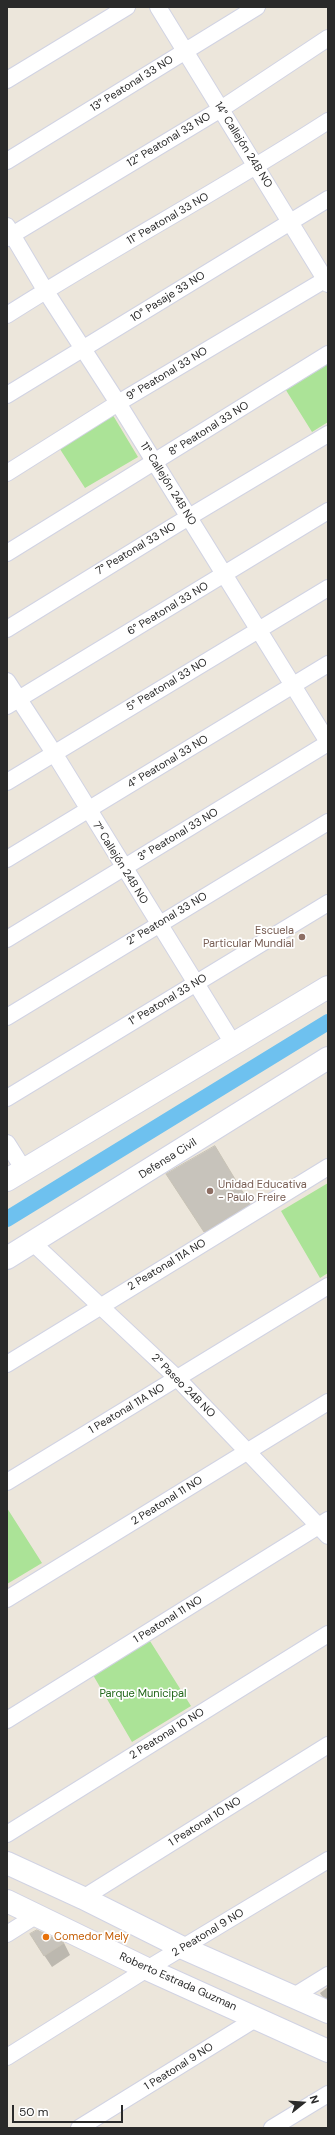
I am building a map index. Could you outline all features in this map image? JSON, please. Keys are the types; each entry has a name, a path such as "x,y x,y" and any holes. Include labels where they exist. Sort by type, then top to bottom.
{"street":[{"path":"7,80 127,7"},
{"name":"14° Callejón 24B NO","path":"158,7 327,281"},
{"name":"13° Peatonal 33 NO","path":"7,161 258,7"},
{"name":"12° Peatonal 33 NO","path":"9,233 221,109 328,38"},
{"name":"11° Peatonal 33 NO","path":"7,315 45,290 256,168 328,121"},
{"name":"10° Pasaje 33 NO","path":"7,395 328,199"},
{"name":"11° Callejón 24B NO","path":"9,233 118,403 328,742"},
{"name":"9° Peatonal 33 NO","path":"7,473 118,403 327,281"},
{"name":"8° Peatonal 33 NO","path":"7,553 155,463 328,354"},
{"name":"7° Peatonal 33 NO","path":"7,629 174,526 328,434"},
{"name":"6° Peatonal 33 NO","path":"13,703 328,511"},
{"name":"5° Peatonal 33 NO","path":"7,782 328,588"},
{"name":"4° Peatonal 33 NO","path":"7,859 328,664"},
{"name":"7° Callejón 24B NO","path":"7,681 13,703 54,753 123,868 234,1045"},
{"name":"3° Peatonal 33 NO","path":"7,939 328,742"},
{"name":"2° Peatonal 33 NO","path":"7,1017 328,822"},
{"name":"1° Peatonal 33 NO","path":"7,1098 328,903"},
{"path":"7,1142 15,1175 234,1045 328,987"},
{"name":"Defensa Civil","path":"7,1258 328,1058"},
{"name":"2 Peatonal 11A NO","path":"7,1364 328,1166"},
{"name":"2° Paseo 24B NO","path":"33,1243 177,1378 247,1452 325,1527"},
{"name":"1 Peatonal 11A NO","path":"7,1482 328,1286"},
{"name":"2 Peatonal 11 NO","path":"7,1599 328,1402"},
{"name":"1 Peatonal 11 NO","path":"7,1720 325,1527"},
{"name":"2 Peatonal 10 NO","path":"7,1834 328,1634"},
{"name":"1 Peatonal 10 NO","path":"83,1898 328,1745"},
{"name":"2 Peatonal 9 NO","path":"7,2057 147,1969 328,1860"},
{"path":"7,1863 83,1898 183,1948 328,2012"},
{"name":"Roberto Estrada Guzman","path":"7,1901 147,1969 328,2051"},
{"path":"7,1934 37,1915"},
{"path":"121,1956 135,1956 143,1952 147,1944 147,1938 140,1926"},
{"path":"202,1993 195,1982 193,1974 197,1966 203,1961 217,1963"},
{"path":"294,1996 328,1975"},
{"name":"1 Peatonal 9 NO","path":"79,2128 257,2018"},
{"path":"272,2128 328,2094"}],"green space":[{"path":"328,360 328,422 312,432 284,387"},
{"path":"111,412 138,457 85,488 58,446"},
{"path":"328,1183 328,1273 320,1278 281,1211"},
{"path":"7,1508 42,1563 7,1584"},
{"name":"Parque Municipal","path":"150,1641 191,1706 132,1742 93,1675"}],"building":[{"name":"Unidad Educativa - Paulo Freire","path":"215,1146 250,1204 204,1232 166,1174"},
{"path":"37,1930 64,1943 44,1956 30,1934"}],"waterway":[{"path":"7,1219 328,1022"}],"place":[{"name":"Escuela Particular Mundial","path":"302,937"},
{"name":"Unidad Educativa - Paulo Freire","path":"210,1191"},
{"name":"Comedor Mely","path":"46,1937"}]}
